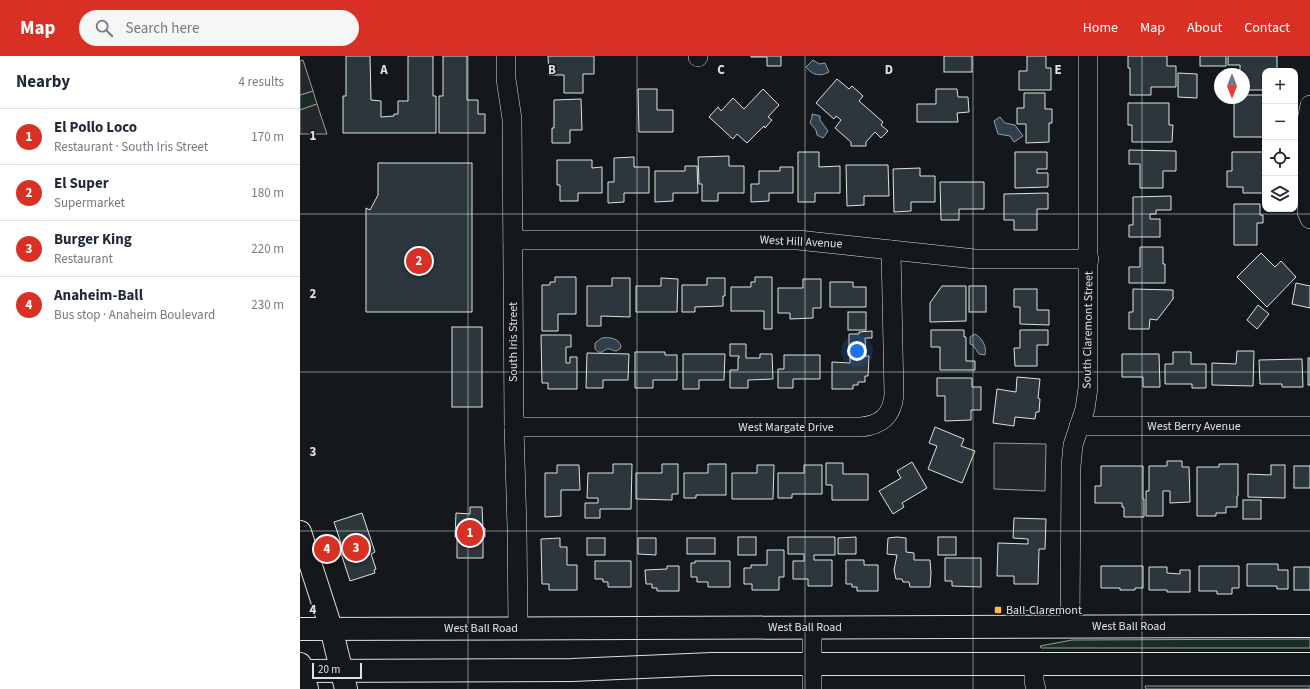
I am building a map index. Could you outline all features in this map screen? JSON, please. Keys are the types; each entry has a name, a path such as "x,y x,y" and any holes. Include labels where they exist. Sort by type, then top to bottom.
{"main road":[{"path":"300,532 331,628 344,680"},
{"name":"West Ball Road","path":"300,629 1310,626"},
{"path":"302,674 344,680 712,664 1310,664"}],"street":[{"name":"South Iris Street","path":"506,56 506,79 512,119 514,427 518,628"},
{"name":"South Claremont Street","path":"1070,627 1071,466 1073,444 1085,409 1088,388 1088,56"},
{"path":"1310,105 1307,120 1307,212 1310,219"},
{"name":"West Hill Avenue","path":"512,240 798,240 975,259 1088,259"},
{"name":"West Margate Drive","path":"514,427 861,427 881,421 891,410 894,395 891,250"},
{"name":"West Berry Avenue","path":"1079,426 1310,426"},
{"path":"812,627 812,689"},
{"path":"1034,664 1034,681 1036,689"}],"green space":[{"path":"313,91 317,104 300,110 300,95"},
{"path":"1310,639 1310,648 1041,648 1040,646 1072,640"}],"shaded area":[{"path":"303,60 313,91 300,95 300,61"},
{"path":"317,104 327,134 300,134 300,110"},
{"path":"994,443 1046,444 1045,491 994,489"},
{"path":"1145,686 1310,686 1310,689 1146,689"}],"water":[{"path":"813,60 819,64 825,63 829,72 819,75 811,72 806,67"},
{"path":"812,114 820,116 820,120 828,131 823,138 817,135 816,130 810,123"},
{"path":"1000,117 1005,123 1015,125 1023,136 1014,142 1010,136 998,134 994,121"},
{"path":"975,334 983,343 985,355 979,354 973,345 970,344 970,337"},
{"path":"602,338 611,338 618,341 621,346 620,349 616,351 608,349 601,352 597,351 595,349 595,343"}],"building":[{"path":"346,56 370,56 371,100 381,101 381,117 394,116 394,114 398,114 398,101 408,101 408,56 433,56 433,96 436,96 436,133 343,133 343,96 346,96"},
{"path":"443,56 467,56 467,100 478,100 478,114 485,114 485,133 439,133 439,96 443,96"},
{"path":"548,56 594,56 594,74 583,74 583,93 564,93 564,75 549,75"},
{"path":"751,56 781,56 781,66 767,66 767,57"},
{"path":"944,56 972,56 972,72 944,72"},
{"path":"1027,56 1046,56 1046,68 1051,68 1051,90 1019,90 1019,71 1027,71"},
{"path":"1128,56 1167,56 1167,66 1176,66 1176,87 1151,87 1151,95 1130,95 1130,68 1128,68"},
{"path":"1200,56 1226,56 1226,66 1200,66"},
{"path":"1228,56 1277,56 1277,68 1262,68 1262,90 1250,90 1250,68 1240,68 1240,65 1228,65"},
{"path":"1178,73 1197,74 1197,98 1178,97"},
{"path":"837,79 849,89 852,86 863,96 859,101 883,122 881,125 888,131 881,138 875,132 866,142 866,146 851,146 851,142 835,128 841,120 836,116 834,119 816,103"},
{"path":"638,89 657,89 657,110 673,110 673,132 639,132"},
{"path":"763,89 779,105 768,117 772,120 747,143 737,134 733,139 709,117 718,107 721,111 733,98 744,109"},
{"path":"936,89 957,89 958,97 968,97 969,112 957,113 958,122 917,122 917,104 936,104"},
{"path":"1024,93 1045,93 1045,109 1052,109 1052,123 1049,123 1049,142 1026,143 1026,124 1017,124 1017,108 1024,108"},
{"path":"1250,95 1262,95 1262,137 1234,137 1234,104 1250,104"},
{"path":"581,99 582,130 570,130 570,143 552,143 552,128 554,128 554,100"},
{"path":"1128,103 1169,103 1169,125 1173,125 1172,142 1132,142 1132,125 1128,125"},
{"path":"1129,150 1176,151 1176,171 1163,171 1163,188 1140,188 1140,164 1129,164"},
{"path":"798,152 819,152 819,167 840,166 840,193 815,193 815,202 798,202"},
{"path":"1015,152 1047,152 1047,169 1037,169 1037,173 1048,173 1048,187 1015,188"},
{"path":"1232,152 1262,152 1262,193 1243,193 1243,187 1227,187 1227,171 1232,171"},
{"path":"729,156 729,166 744,166 744,193 718,193 718,201 702,201 702,184 699,184 698,157"},
{"path":"634,157 634,167 649,167 649,193 624,193 624,202 608,203 608,182 614,182 614,158"},
{"path":"557,160 592,160 592,168 602,167 602,193 578,193 578,201 560,201 560,185 557,185"},
{"path":"378,163 472,163 472,312 366,312 366,208 370,210 378,195"},
{"path":"846,165 888,165 889,196 864,196 864,205 847,206"},
{"path":"685,166 697,166 698,193 673,193 673,201 655,202 655,171 685,171"},
{"path":"780,167 793,167 793,193 769,193 769,201 751,202 751,184 759,184 759,171 780,171"},
{"path":"920,168 920,176 935,176 935,202 911,202 911,211 894,212 893,169"},
{"path":"940,182 984,182 984,209 959,209 959,220 941,220"},
{"path":"1048,193 1048,209 1037,209 1037,230 1014,230 1014,220 1004,220 1004,194"},
{"path":"1171,196 1171,210 1156,210 1156,214 1150,214 1150,219 1160,219 1160,237 1129,237 1129,225 1133,225 1133,197"},
{"path":"1234,204 1260,204 1260,215 1263,215 1263,223 1257,223 1257,245 1234,245"},
{"path":"1140,247 1163,247 1165,283 1129,283 1129,267 1140,267"},
{"path":"1261,253 1275,267 1281,261 1296,277 1267,307 1237,277"},
{"path":"555,277 576,277 576,314 558,314 558,331 542,331 542,285 550,285 550,282 555,282"},
{"path":"755,277 772,277 772,329 764,329 764,311 731,311 731,287 751,287 751,282 755,282"},
{"path":"612,278 630,278 630,317 601,316 601,326 587,326 587,286 612,286"},
{"path":"661,278 678,279 677,312 636,312 636,286 661,286"},
{"path":"707,278 725,278 725,296 723,296 723,306 695,307 695,312 682,312 682,285 707,285"},
{"path":"803,279 821,279 821,308 813,308 813,318 790,319 790,313 778,313 778,288 803,288"},
{"path":"830,282 853,282 853,287 866,287 866,307 830,307"},
{"path":"1296,283 1310,286 1310,308 1292,304"},
{"path":"942,286 966,286 966,321 930,322 930,303"},
{"path":"969,286 986,286 986,312 969,312"},
{"path":"1014,289 1037,289 1037,310 1049,310 1049,325 1020,324 1020,307 1014,307"},
{"path":"1133,289 1173,290 1173,299 1157,320 1150,319 1149,329 1129,329 1129,312 1133,312"},
{"path":"1258,305 1269,314 1257,329 1247,320"},
{"path":"848,312 866,312 866,330 848,330"},
{"path":"452,327 482,327 482,407 452,407"},
{"path":"931,330 964,330 964,337 966,337 966,361 975,361 975,370 940,370 940,347 931,347"},
{"path":"1020,330 1048,330 1048,345 1037,345 1037,366 1015,366 1014,348 1020,348"},
{"path":"872,331 872,338 865,338 866,353 849,353 849,334 859,334 859,332"},
{"path":"541,335 571,335 571,347 566,347 566,363 570,363 570,357 577,357 577,389 548,389 548,383 542,383"},
{"path":"730,344 746,344 746,358 760,358 760,354 772,354 773,379 748,380 748,388 730,388 730,370 738,370 739,356 730,356"},
{"path":"1237,351 1254,351 1253,386 1212,385 1212,363 1236,364"},
{"path":"635,352 665,352 665,355 677,355 677,380 653,380 653,388 635,388"},
{"path":"1173,352 1191,352 1191,364 1206,364 1206,388 1192,388 1192,384 1165,384 1165,364 1173,364"},
{"path":"587,353 629,354 628,380 603,380 603,388 586,388"},
{"path":"683,354 725,354 724,380 699,380 699,389 683,389"},
{"path":"1122,354 1159,354 1160,387 1143,387 1143,377 1122,377"},
{"path":"784,355 820,355 820,379 793,379 793,388 778,388 778,369 784,369"},
{"path":"850,356 869,356 868,376 865,376 865,382 858,382 858,385 853,385 853,389 832,389 832,362 850,363"},
{"path":"1308,358 1310,358 1310,385 1308,385"},
{"path":"1302,359 1303,387 1282,387 1282,384 1260,384 1259,360"},
{"path":"1017,377 1040,379 1038,398 1040,399 1039,412 1036,412 1035,419 1015,417 1014,426 993,423 997,389 1016,392"},
{"path":"937,378 972,378 972,387 981,387 981,410 971,410 971,420 945,421 945,396 937,396"},
{"path":"935,427 964,439 961,446 975,451 962,483 928,469 937,446 929,443"},
{"path":"1167,461 1182,461 1182,467 1189,467 1190,502 1170,503 1170,491 1163,491 1163,516 1146,516 1146,491 1149,491 1149,466 1167,466"},
{"path":"912,462 927,488 902,503 904,507 893,514 879,491 901,478 897,471"},
{"path":"826,463 843,463 843,474 868,474 868,500 832,500 832,485 826,485"},
{"path":"613,464 632,464 631,509 600,509 600,518 585,518 585,503 598,503 598,498 587,498 588,473 613,473"},
{"path":"662,464 678,464 678,494 672,494 672,500 636,499 636,473 662,473"},
{"path":"708,464 726,464 726,495 696,495 696,498 684,498 684,473 708,473"},
{"path":"1219,464 1238,464 1237,507 1226,507 1226,513 1216,513 1216,516 1197,516 1197,467 1219,467"},
{"path":"557,465 579,465 580,490 561,490 561,516 545,517 545,473 557,473"},
{"path":"757,465 774,465 773,499 732,499 732,473 757,473"},
{"path":"804,465 822,465 822,494 792,494 792,498 778,498 778,473 804,473"},
{"path":"1271,465 1285,465 1285,498 1248,497 1248,474 1271,475"},
{"path":"1101,466 1143,466 1144,517 1124,517 1124,507 1122,507 1122,503 1095,503 1095,486 1101,486"},
{"path":"1294,466 1310,466 1310,488 1294,488"},
{"path":"1243,500 1261,500 1261,519 1243,519"},
{"path":"470,507 482,507 483,528 485,528 485,537 483,537 483,558 457,558 457,537 455,537 456,513 470,514"},
{"path":"362,513 375,552 371,554 376,569 374,570 375,573 350,581 338,544 341,543 334,522"},
{"path":"1014,518 1046,519 1045,549 1039,549 1038,584 1014,584 1014,576 997,576 998,543 1028,544 1028,539 1013,538"},
{"path":"738,537 756,537 756,555 738,555"},
{"path":"788,537 835,537 835,555 814,555 814,560 832,560 832,586 808,586 808,579 793,579 793,561 804,561 804,554 788,554"},
{"path":"856,537 856,554 838,554 838,538"},
{"path":"938,537 956,537 956,555 938,555"},
{"path":"560,538 560,547 567,547 567,565 577,565 577,590 549,590 549,584 542,584 541,539"},
{"path":"587,538 605,538 605,555 587,555"},
{"path":"638,538 656,538 656,555 638,554"},
{"path":"687,538 715,538 715,554 687,554"},
{"path":"888,538 906,538 906,552 914,553 914,560 930,560 930,587 910,587 909,582 903,582 902,579 896,579 894,570 897,555 887,554"},
{"path":"767,550 784,550 784,577 779,577 779,590 752,590 752,584 744,584 744,568 751,568 751,565 767,565"},
{"path":"945,558 981,558 981,587 952,586 952,581 945,581"},
{"path":"846,560 864,560 864,565 878,565 878,591 857,591 857,587 852,587 852,584 846,584"},
{"path":"595,561 631,561 631,587 608,587 608,582 603,582 603,579 595,579"},
{"path":"695,561 730,561 730,587 708,587 708,582 697,582 697,577 691,577 691,563 695,563"},
{"path":"1247,564 1278,564 1278,570 1288,570 1288,589 1277,589 1277,586 1247,586"},
{"path":"667,566 679,566 679,591 657,591 657,588 652,588 652,584 646,584 645,570 667,569"},
{"path":"1101,566 1143,566 1143,588 1135,588 1135,590 1120,590 1120,588 1101,588"},
{"path":"1199,566 1239,566 1239,588 1232,588 1232,594 1217,594 1217,591 1199,591"},
{"path":"1149,567 1167,567 1167,573 1180,574 1180,570 1190,570 1190,592 1149,590"},
{"path":"1294,567 1310,567 1310,590 1294,590"}],"place":[{"name":"El Super","path":"419,261"},
{"name":"El Pollo Loco","path":"470,533"},
{"name":"Burger King","path":"356,548"},
{"name":"Anaheim-Ball","path":"327,549"},
{"name":"Ball-Claremont","path":"998,610"}]}
